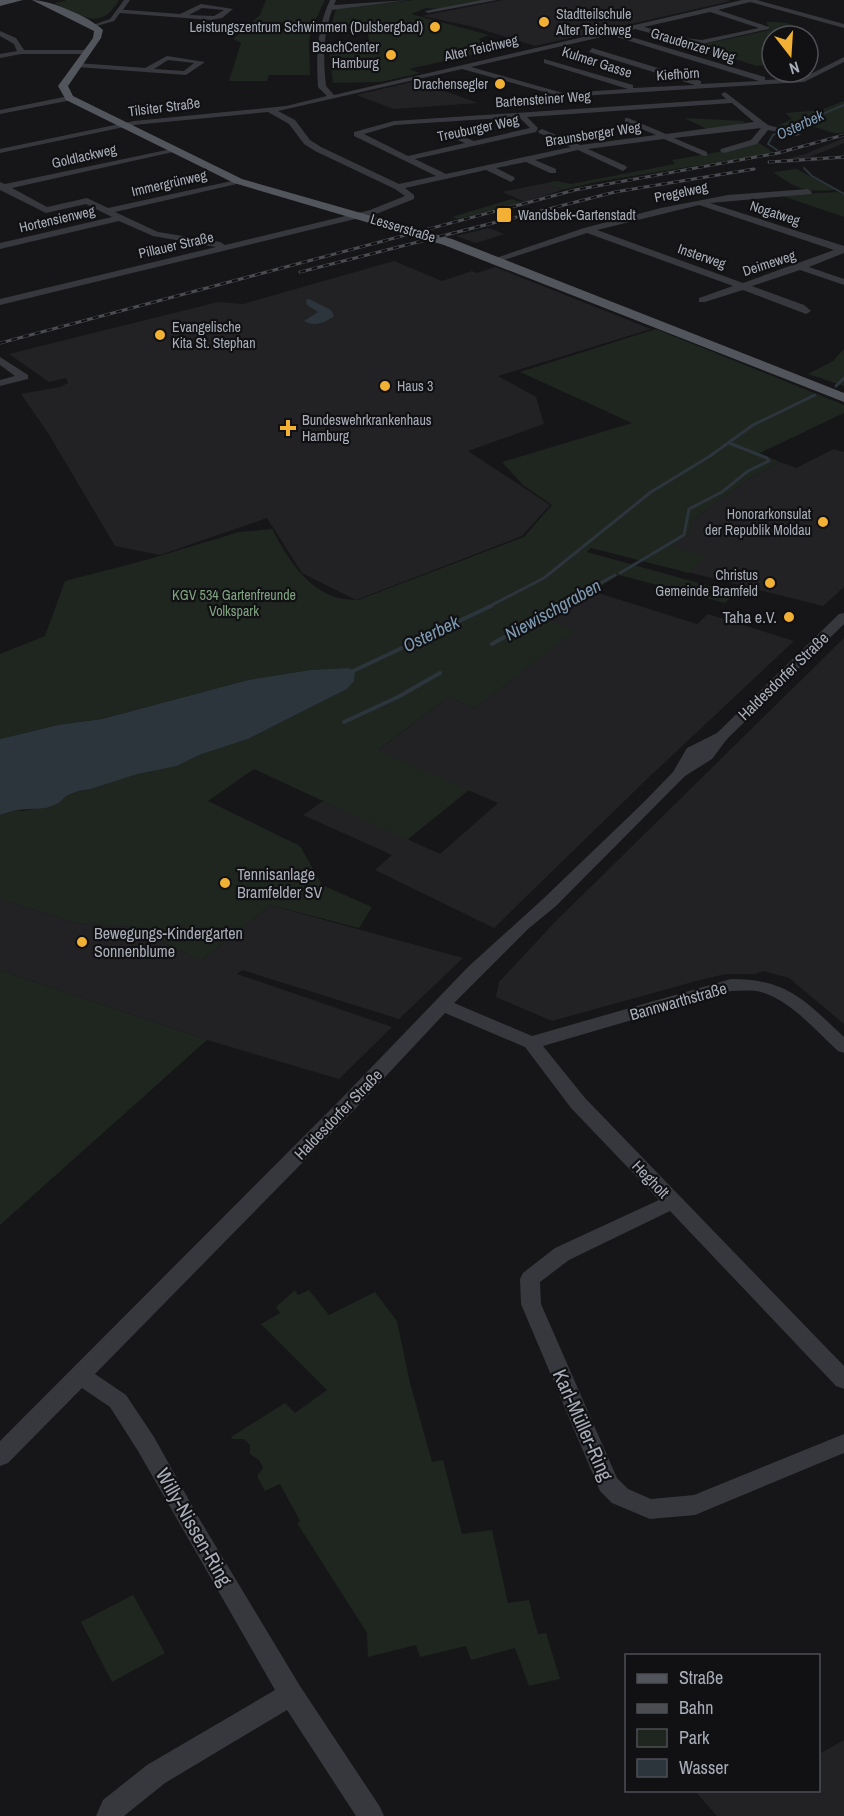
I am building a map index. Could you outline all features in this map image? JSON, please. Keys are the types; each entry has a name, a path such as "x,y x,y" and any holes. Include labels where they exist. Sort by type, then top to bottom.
{"main road":[{"path":"0,3 19,0"},
{"path":"36,0 92,25 100,33 63,86 69,98"},
{"name":"Lesserstraße","path":"69,98 238,181 413,230 495,260 844,398"}],"street":[{"path":"92,25 113,19 127,0"},
{"path":"332,97 322,87 319,52 331,4 406,0"},
{"path":"428,11 494,0"},
{"path":"750,0 844,26"},
{"name":"Alter Teichweg","path":"332,97 750,0"},
{"path":"118,11 181,16 216,18 230,9 198,7 181,16"},
{"name":"Alter Teichweg","path":"635,26 684,40 702,42 767,28 709,9"},
{"name":"Graudenzer Weg","path":"608,32 760,79"},
{"path":"0,33 14,39 20,45 21,52"},
{"path":"592,50 711,85 763,126 789,132"},
{"path":"0,56 21,52 86,52"},
{"path":"77,65 146,71 186,73 201,62 167,58 146,71"},
{"name":"Kiefhörn","path":"820,73 844,59"},
{"name":"Kulmer Gasse","path":"547,61 639,90"},
{"name":"Kiefhörn","path":"460,67 554,94 760,83"},
{"name":"Tilsiter Straße","path":"0,151 123,125 180,117 270,110 332,97"},
{"path":"0,112 69,98"},
{"name":"Bartensteiner Weg","path":"408,158 357,134 394,123 733,101"},
{"path":"270,110 292,122 307,142 318,150 398,187"},
{"name":"Treuburger Weg","path":"408,158 533,130 534,128 521,115"},
{"path":"628,120 664,136"},
{"path":"724,151 753,144 762,137 763,126"},
{"name":"Braunsberger Weg","path":"398,187 578,148 763,126"},
{"path":"443,131 472,143"},
{"path":"542,131 623,168"},
{"name":"Braunsberger Weg","path":"664,136 704,154"},
{"name":"Goldlackweg","path":"2,187 173,150"},
{"path":"408,158 445,177"},
{"name":"Braunsberger Weg","path":"526,159 552,171"},
{"path":"488,168 511,179"},
{"name":"Immergrünweg","path":"107,211 238,181"},
{"path":"2,187 46,210 87,201 156,234 229,246"},
{"name":"Pillauer Straße","path":"0,302 376,211 411,197 398,187"},
{"name":"Pregelweg","path":"495,260 587,230 699,202 739,196 808,192"},
{"name":"Nogatweg","path":"699,202 844,250"},
{"name":"Hortensienweg","path":"0,246 121,218"},
{"name":"Insterweg","path":"587,230 746,286 806,311"},
{"name":"Deimeweg","path":"702,300 844,250"},
{"path":"800,267 844,282"},
{"path":"0,360 24,377 0,383"},
{"name":"Haldesdorfer Straße","path":"0,1456 356,1096 441,1005 522,925 550,902 606,848 679,774 707,756 722,736 844,617"},
{"name":"Bannwarthstraße","path":"531,1043 731,985 742,985 770,989 790,1000 844,1047"},
{"name":"Hegholt","path":"441,1005 531,1043 578,1103 844,1380"},
{"name":"Karl-Müller-Ring","path":"672,1202 562,1254 530,1279 531,1304 608,1484 620,1496 650,1509 695,1505 844,1443"},
{"name":"Willy-Nissen-Ring","path":"80,1375 118,1401 291,1694 371,1816"},
{"path":"108,1816 112,1809 156,1774 291,1694"}],"shaded area":[{"name":"Stadtteilschule Alter Teichweg","path":"503,0 731,1 535,46 474,27 422,16"},
{"path":"416,81 478,103 394,109 356,95"},
{"path":"844,138 844,143 809,157 844,156 844,159 788,163 783,160 805,154"},
{"path":"546,183 562,190 525,202 502,192"},
{"path":"489,228 504,234 476,243 456,236"},
{"name":"Bundeswehrkrankenhaus Hamburg","path":"394,261 442,281 472,271 477,273 495,267 651,329 498,376 536,397 544,424 468,451 550,505 522,536 356,600 302,573 267,518 160,555 115,546 48,433 21,394 60,387 68,383 66,378 49,382 9,354 218,302 243,304"},
{"path":"834,449 844,452 844,587 823,606 644,561 689,534 692,520 747,480 780,462 796,468"},
{"path":"592,591 697,624 708,614 794,641 648,778 494,928 375,870 392,855 303,815 323,801 440,854 498,803 377,751 448,697 475,708 574,631 545,621"},
{"path":"844,638 844,1024 789,978 763,971 755,974 726,974 700,980 552,1021 496,997 499,982 555,922"},
{"path":"0,899 76,923 133,927 201,961 270,905 463,958 399,1019 242,970 237,974 392,1027 339,1079 207,1040 0,970"},
{"path":"844,1740 844,1816 717,1816 696,1792 820,1792 820,1753"}],"green space":[{"path":"64,0 119,0 112,10 97,19 82,16 54,3 66,1"},
{"path":"266,0 325,0 314,23 282,22 279,30 304,30 307,24 313,24 309,40 310,75 269,75 267,81 229,81 241,43 233,39 260,15"},
{"path":"414,0 490,0 438,9 426,8 411,14 489,35 478,39 503,48 409,69 420,73 381,82 333,83 329,50 370,49 367,28 333,30 333,35 331,35 332,30 330,30 336,9"},
{"path":"766,22 790,24 767,24"},
{"path":"760,32 760,66 757,66 695,46"},
{"path":"844,101 844,132 835,133 811,126 789,128 777,126 792,119 785,113 821,110"},
{"path":"684,118 746,121 739,125 707,129"},
{"path":"759,143 774,153 596,182 562,190 546,183 557,181 571,184 675,164 672,160"},
{"path":"797,169 836,190 817,191 802,188 789,183 773,172"},
{"path":"838,192 844,195 844,217 779,195"},
{"path":"512,199 522,203 458,219 452,217"},
{"name":"KGV 534 Gartenfreunde Volkspark","path":"656,329 844,405 844,413 760,453 780,462 747,480 692,520 689,534 671,547 706,556 689,573 591,548 587,552 735,593 725,603 619,575 546,620 575,631 475,708 448,697 378,750 469,790 407,840 254,769 208,801 300,846 322,885 372,907 359,928 270,905 201,961 133,927 76,923 0,899 0,815 59,803 66,796 78,791 91,789 137,773 177,766 199,755 248,739 347,689 348,668 310,670 248,680 102,719 58,725 0,739 0,654 45,636 65,581 239,532 272,529 287,555 305,578 328,594 342,599 358,600 524,537 552,505 523,485 502,462 632,423 520,372"},
{"path":"844,349 844,386 808,374 833,361"},
{"path":"0,970 207,1040 0,1225"},
{"path":"295,1290 298,1295 309,1290 329,1315 375,1292 397,1321 410,1383 432,1462 443,1460 462,1534 492,1530 508,1603 529,1600 538,1634 546,1633 560,1679 529,1686 515,1648 471,1660 466,1646 420,1657 416,1645 368,1657 367,1633 297,1523 300,1521 280,1484 265,1491 257,1476 263,1468 259,1460 250,1454 250,1445 244,1439 232,1439 231,1437 285,1403 295,1413 327,1390 261,1324 280,1313 276,1307"},
{"path":"133,1595 165,1653 112,1682 81,1622"}],"water":[{"path":"309,299 331,310 334,316 319,323 312,324 304,321 318,312 307,305 306,300"},
{"path":"348,668 355,671 354,681 347,689 248,739 199,755 177,766 137,774 78,791 46,808 16,810 0,815 0,739 58,725 102,719 248,680 310,670"}],"waterway":[{"name":"Osterbek","path":"777,150 768,144 773,135 844,105"},
{"name":"Osterbek","path":"804,168 812,176 844,194"},
{"name":"Osterbek","path":"836,386 844,378"},
{"name":"Osterbek","path":"488,607 544,578 651,492 710,456 753,425 815,395"},
{"name":"Niewischgraben","path":"620,573 684,535 689,509 722,492 748,471 769,461 767,458 729,443"},
{"name":"Niewischgraben","path":"557,607 615,575"},
{"name":"Osterbek","path":"351,672 491,606"},
{"name":"Niewischgraben","path":"492,644 560,606"},
{"name":"Niewischgraben","path":"344,722 398,697 440,673"}],"railway":[{"path":"0,343 575,190 778,153 844,135"},
{"path":"769,162 844,157"},
{"path":"300,272 615,192 754,169"}],"place":[{"name":"Stadtteilschule Alter Teichweg","path":"544,22"},
{"name":"Leistungszentrum Schwimmen (Dulsbergbad)","path":"435,27"},
{"name":"BeachCenter Hamburg","path":"391,55"},
{"name":"Drachensegler","path":"500,84"},
{"name":"Wandsbek-Gartenstadt","path":"504,215"},
{"name":"Evangelische Kita St. Stephan","path":"160,335"},
{"name":"Haus 3","path":"385,386"},
{"name":"Bundeswehrkrankenhaus Hamburg","path":"288,428"},
{"name":"Honorarkonsulat der Republik Moldau","path":"823,522"},
{"name":"Christus Gemeinde Bramfeld","path":"770,583"},
{"name":"Taha e.V.","path":"789,617"},
{"name":"Tennisanlage Bramfelder SV","path":"225,883"},
{"name":"Bewegungs-Kindergarten Sonnenblume","path":"82,942"}]}
